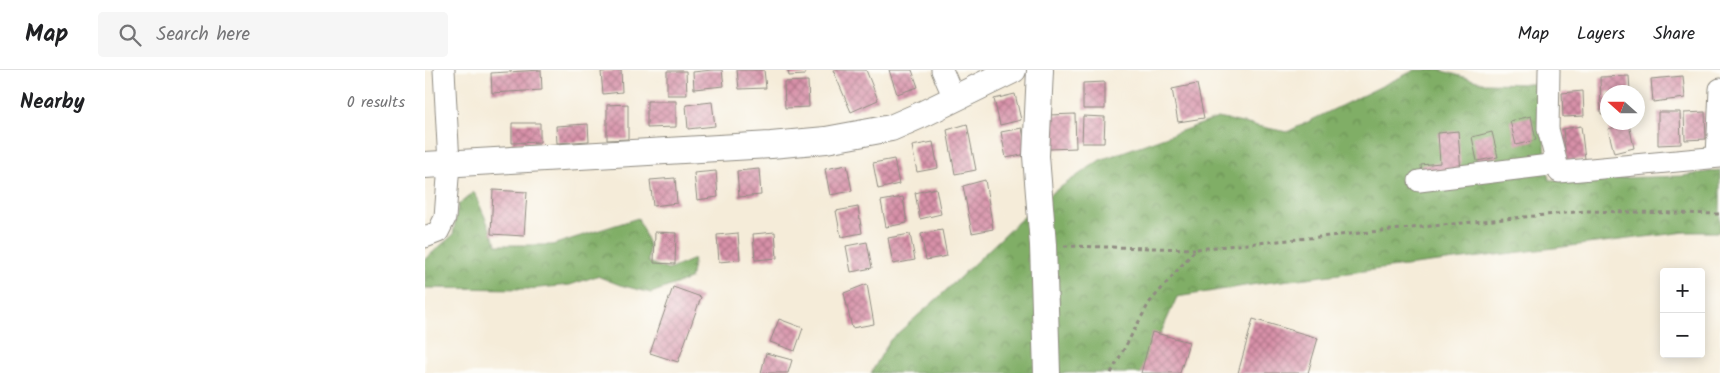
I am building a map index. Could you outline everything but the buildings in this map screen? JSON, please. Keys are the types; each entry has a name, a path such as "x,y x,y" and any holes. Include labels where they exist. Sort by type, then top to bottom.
{"street":[{"path":"425,237 438,232 445,218 437,165 444,70"},
{"path":"942,70 954,98"},
{"path":"437,165 826,140 891,128 1013,70"},
{"path":"1040,70 1036,156 1043,245 1047,373"},
{"path":"1549,70 1548,129 1559,172 1718,157 1720,89"},
{"path":"1419,181 1557,164"}],"path":[{"path":"1043,245 1196,249 1586,211 1720,214"},
{"path":"1111,373 1149,303 1196,249"}],"green space":[{"path":"1415,70 1440,70 1484,83 1538,84 1549,180 1682,176 1720,170 1720,232 1686,232 1257,284 1177,297 1143,373 871,373 890,340 939,297 1039,202 1100,160 1218,118 1287,132"},
{"path":"474,192 497,245 552,245 638,218 649,245 648,262 668,270 694,259 690,279 651,293 620,285 597,276 570,285 528,289 425,288 425,259 453,235 458,205"}]}
